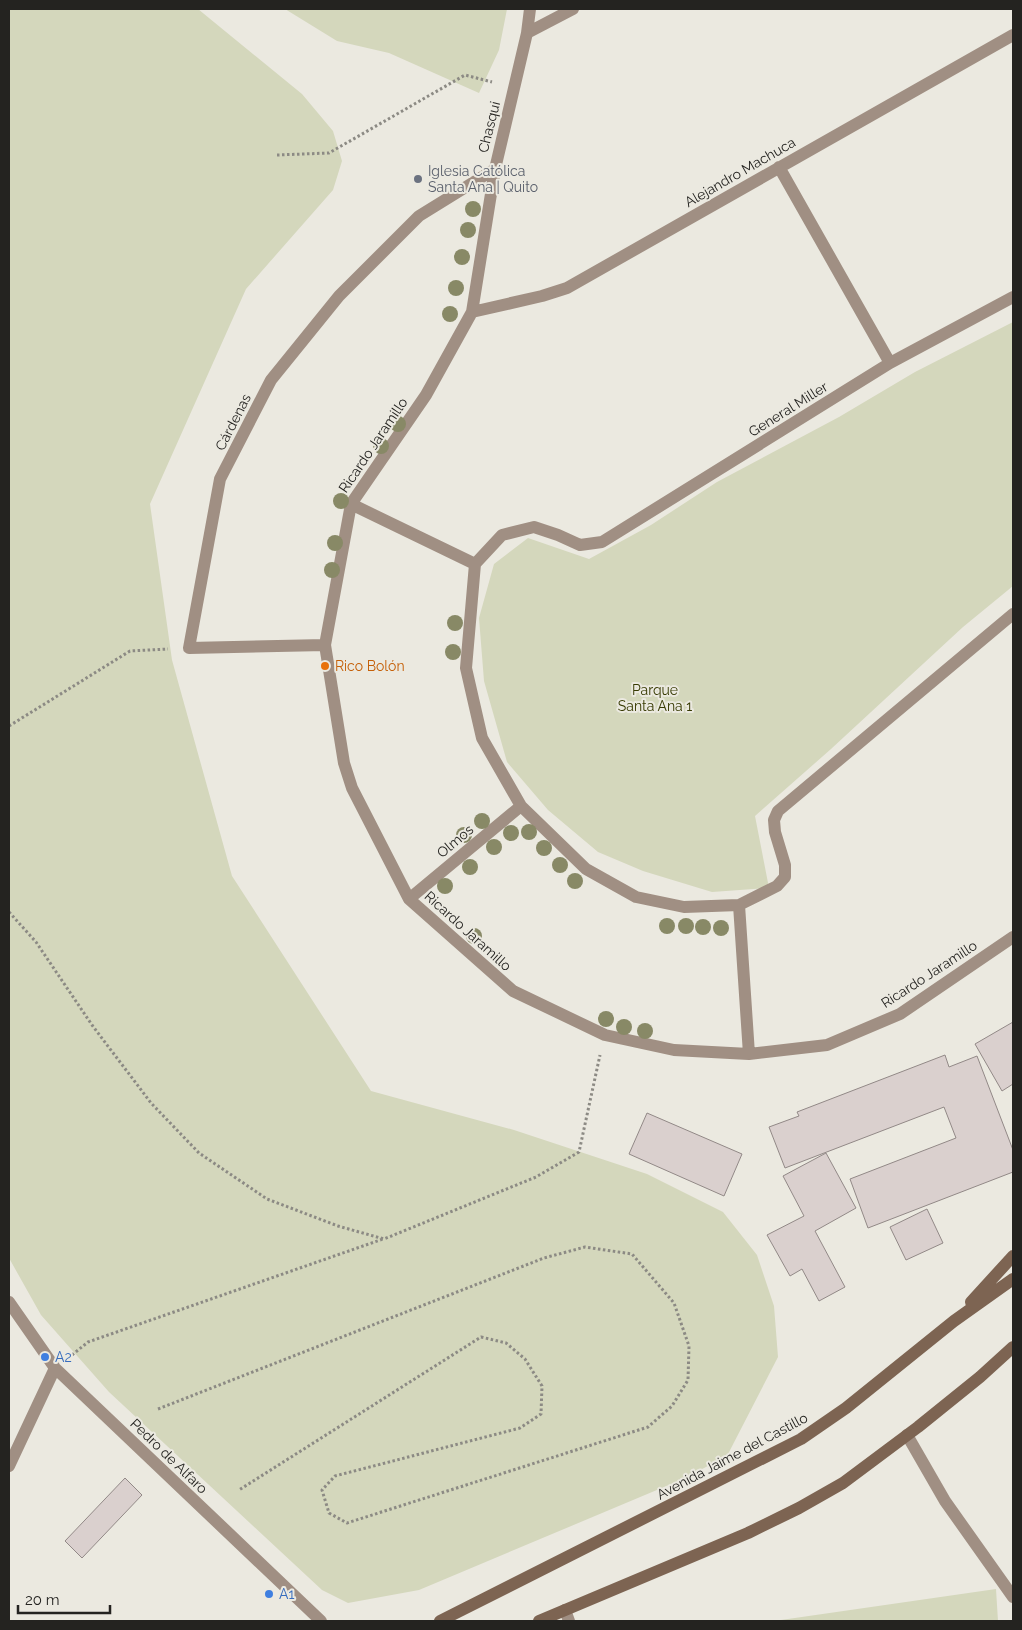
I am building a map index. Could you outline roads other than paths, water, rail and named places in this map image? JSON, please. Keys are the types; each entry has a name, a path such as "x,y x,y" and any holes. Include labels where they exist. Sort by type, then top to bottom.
{"main road":[{"path":"954,1320 1013,1256"},
{"name":"Avenida Jaime del Castillo","path":"440,1621 801,1439 846,1408 954,1320 1013,1279"},
{"path":"539,1621 567,1616 748,1533 799,1508 843,1483 907,1436 980,1377 1013,1347"}],"street":[{"name":"Chasqui","path":"472,312 494,169 527,33 530,9"},
{"path":"527,33 573,9"},
{"name":"Alejandro Machuca","path":"472,312 542,296 567,288 1013,35"},
{"path":"779,167 890,363"},
{"name":"Cárdenas","path":"325,645 189,648 220,479 271,380 339,296 419,216 494,169"},
{"name":"General Miller","path":"475,564 502,535 534,527 580,545 602,542 890,363 1013,297"},
{"name":"Ricardo Jaramillo","path":"472,312 426,395 351,504 325,645 344,762 352,788 409,899 512,991 605,1035 674,1050 749,1054 828,1045 900,1014 1013,937"},
{"path":"351,504 475,564 466,668 482,738 521,806 586,869 636,897 684,907 739,905 777,886 785,877 785,865 775,832 774,820 778,811 1013,614"},
{"name":"Olmos","path":"409,899 521,806"},
{"path":"739,905 749,1054"},
{"name":"Pedro de Alfaro","path":"9,1302 55,1368 321,1621"},
{"path":"9,1466 55,1368"},
{"path":"907,1436 945,1501 1013,1597"}],"place":[{"name":"Iglesia Católica Santa Ana | Quito","path":"418,179"},
{"name":"Rico Bolón","path":"325,666"},
{"name":"A2","path":"45,1357"},
{"name":"A1","path":"269,1594"}],"park label":[{"name":"Parque Santa Ana 1","path":"655,698"}]}
